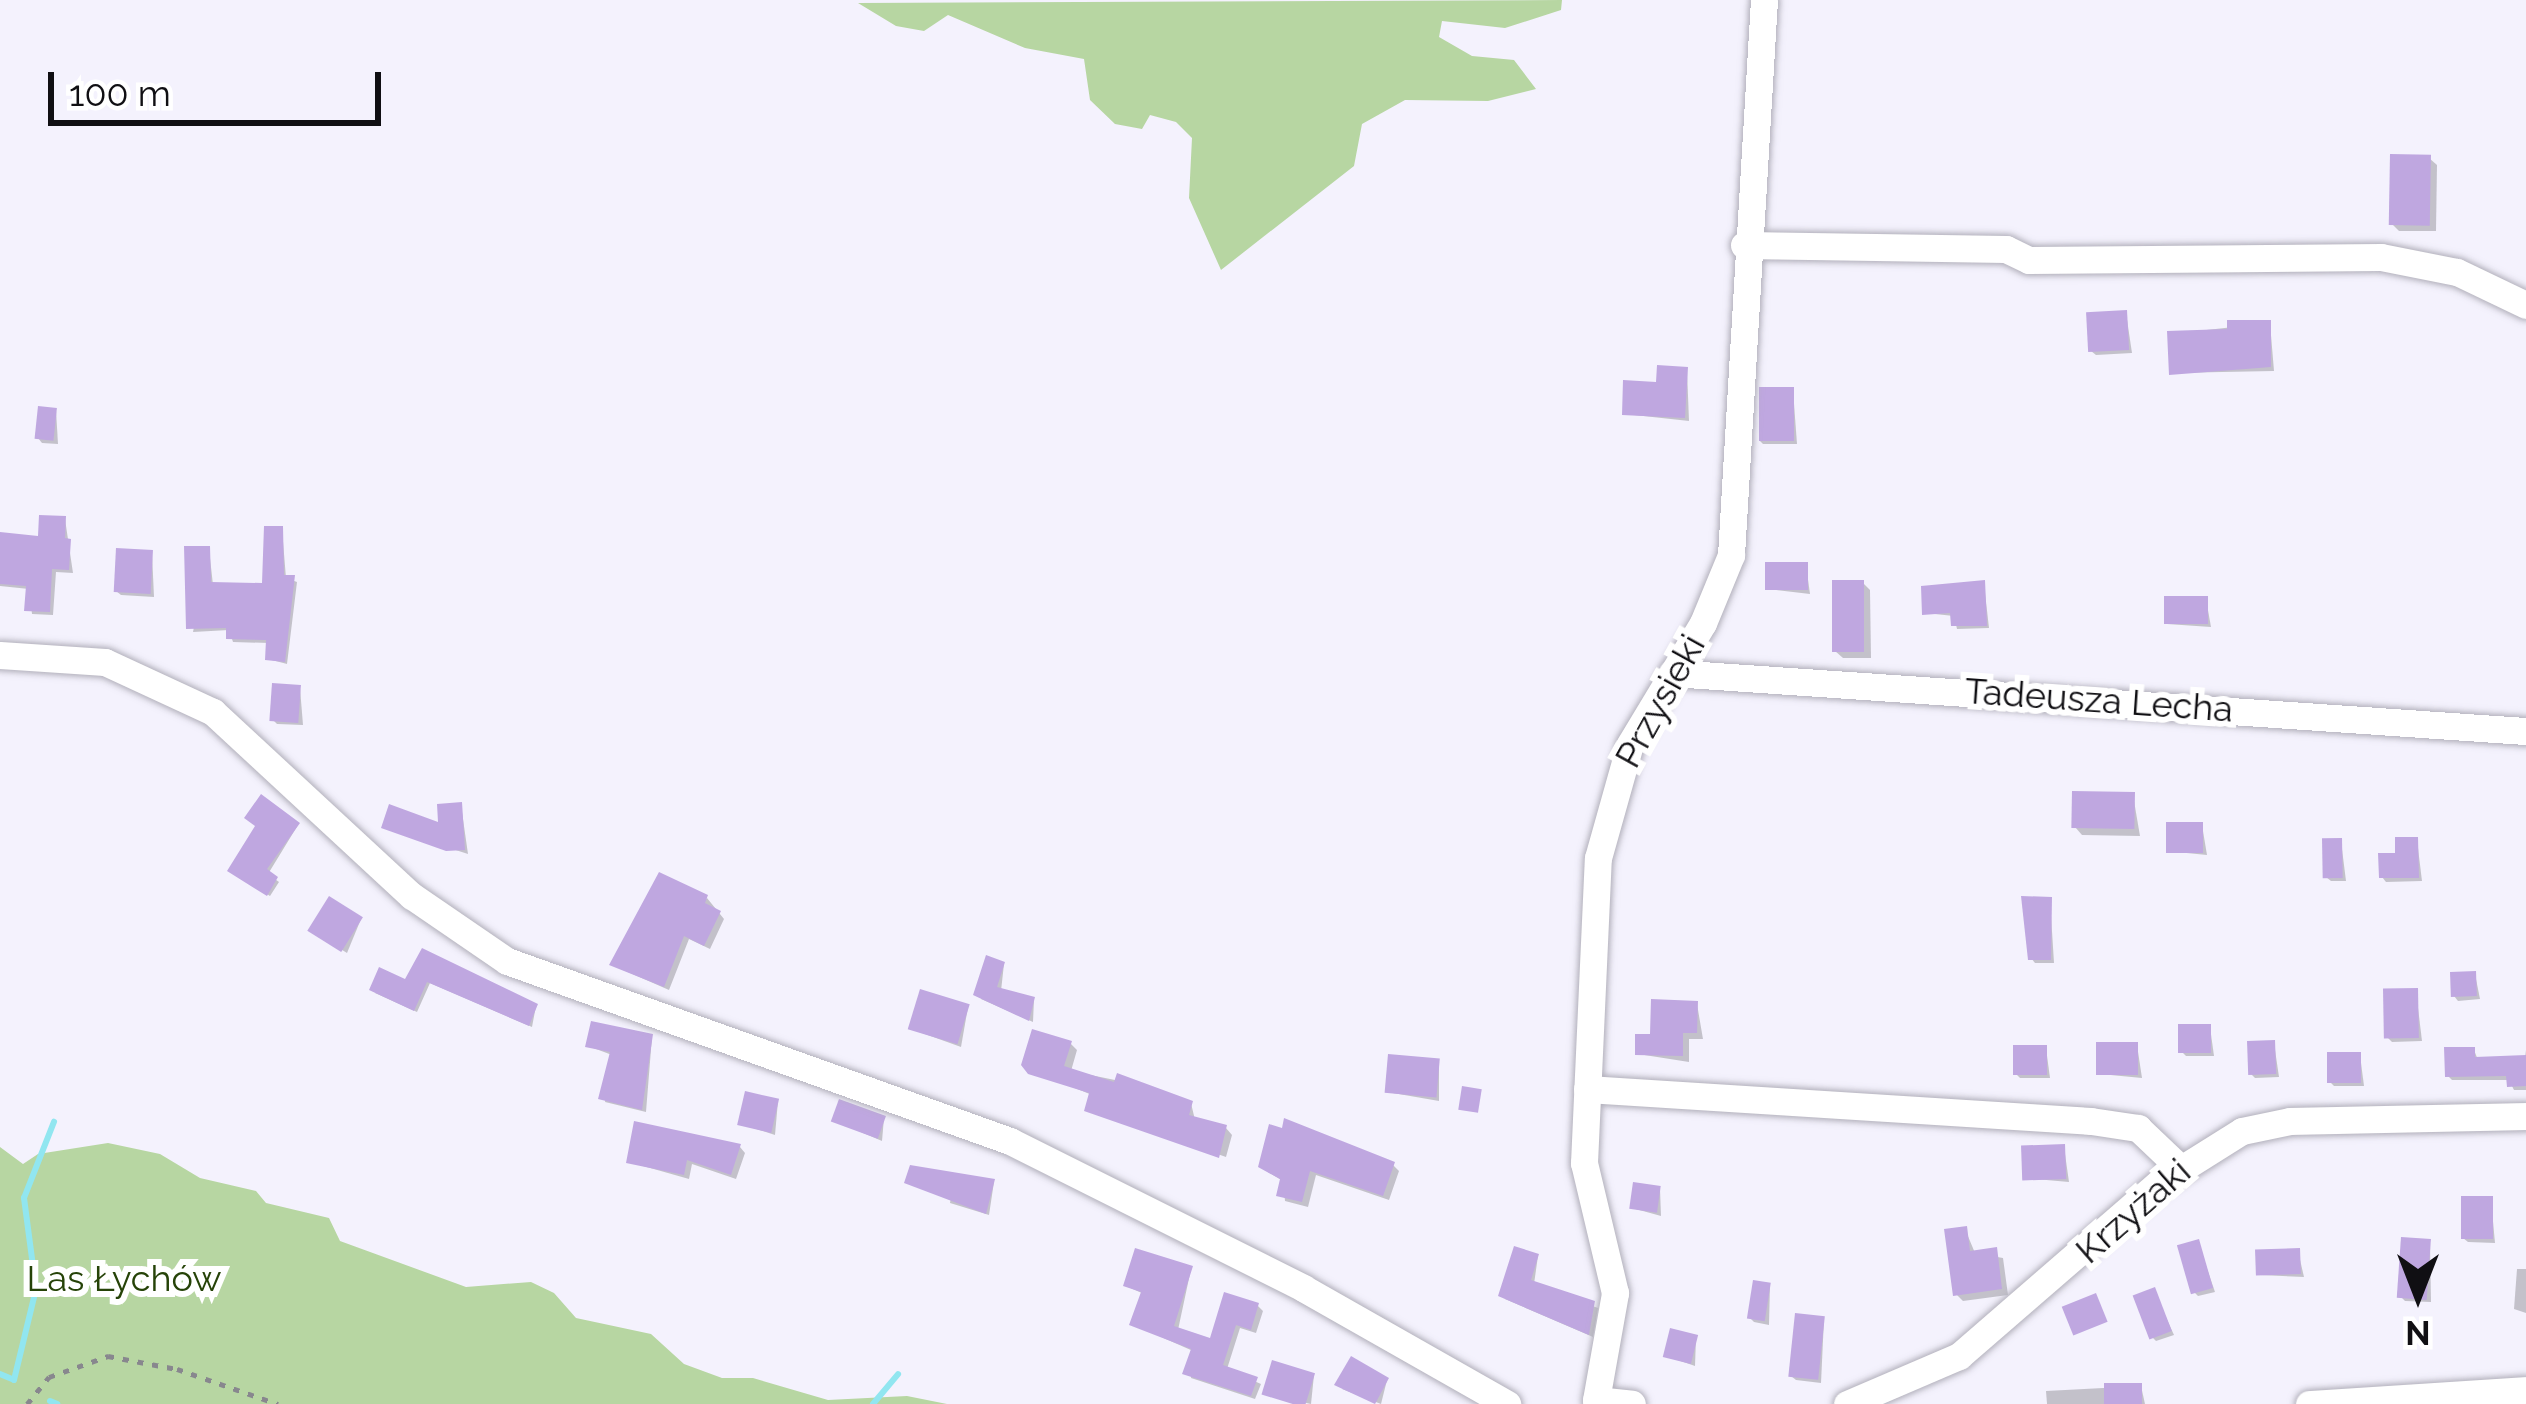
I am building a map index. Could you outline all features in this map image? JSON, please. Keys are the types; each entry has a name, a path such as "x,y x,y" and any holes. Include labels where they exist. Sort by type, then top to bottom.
{"street":[{"name":"Przysieki","path":"1593,1402 1615,1293 1584,1163 1598,858 1630,745 1672,674 1731,555 1744,245 1764,0"},
{"path":"1744,245 2006,249 2029,260 2381,256 2457,272 2526,305"},
{"path":"0,655 105,662 213,712 412,896 507,962 1010,1141 1303,1288 1507,1404"},
{"name":"Tadeusza Lecha","path":"1672,674 2526,731"},
{"path":"1587,1089 2091,1121 2138,1128 2180,1168"},
{"name":"Krzyżaki","path":"1846,1404 1959,1356 2180,1168 2242,1131 2290,1121 2526,1116"},
{"path":"2308,1404 2526,1390"},
{"path":"1593,1402 1631,1404"}],"path":[{"path":"27,1404 49,1377 108,1356 177,1369 278,1404"}],"green space":[{"path":"1562,0 1561,10 1505,28 1442,21 1439,37 1472,56 1514,60 1536,89 1488,101 1405,100 1362,124 1354,166 1221,270 1189,198 1192,138 1176,122 1150,115 1142,129 1115,124 1090,100 1084,59 1025,48 948,15 924,31 896,26 858,3"},
{"name":"Las Łychów","path":"108,1143 160,1154 200,1178 256,1191 266,1203 329,1218 340,1241 466,1287 531,1282 554,1293 576,1318 651,1334 684,1364 722,1378 753,1378 828,1400 907,1396 947,1404 0,1404 0,1147 23,1164 38,1154"}],"building":[{"path":"2390,154 2431,155 2430,226 2389,225"},
{"path":"2127,310 2129,350 2088,352 2086,312"},
{"path":"2227,320 2271,320 2271,367 2169,375 2167,331 2227,329"},
{"path":"1657,365 1688,367 1685,418 1622,415 1623,380 1656,382"},
{"path":"1759,387 1794,387 1794,441 1759,441"},
{"path":"38,406 57,408 53,441 35,439"},
{"path":"39,515 66,516 65,538 71,539 69,570 52,569 50,612 24,611 26,586 0,584 0,532 38,536"},
{"path":"264,526 283,526 284,575 295,575 285,662 265,660 266,640 226,639 226,628 186,629 184,546 210,546 211,582 262,583"},
{"path":"116,548 153,550 151,594 114,592"},
{"path":"1765,562 1808,562 1808,590 1765,590"},
{"path":"1832,580 1864,580 1864,652 1832,652"},
{"path":"1985,580 1987,626 1951,626 1950,613 1922,615 1921,586"},
{"path":"2164,596 2208,596 2208,624 2164,624"},
{"path":"272,683 301,685 298,723 269,721"},
{"path":"2072,791 2135,792 2134,829 2071,828"},
{"path":"261,794 300,823 267,869 278,877 267,896 227,871 255,826 244,818"},
{"path":"462,802 465,850 446,851 381,828 389,804 438,822 437,804"},
{"path":"2166,822 2203,822 2203,853 2166,853"},
{"path":"2395,837 2418,837 2419,878 2379,878 2378,853 2395,853"},
{"path":"2322,838 2342,838 2343,878 2323,878"},
{"path":"659,872 708,895 705,903 721,911 704,946 684,936 664,987 609,965"},
{"path":"329,896 363,917 341,952 307,931"},
{"path":"2021,896 2052,897 2051,960 2028,960"},
{"path":"422,948 538,1004 529,1026 427,982 414,1011 369,990 379,967 405,979"},
{"path":"986,955 1005,962 997,987 1035,997 1029,1021 973,995"},
{"path":"2476,971 2477,996 2451,997 2450,972"},
{"path":"2418,988 2419,1038 2384,1039 2383,989"},
{"path":"920,989 970,1004 957,1044 908,1029"},
{"path":"1651,999 1698,1001 1697,1033 1683,1033 1683,1056 1635,1055 1635,1034 1650,1034"},
{"path":"591,1021 653,1034 642,1110 598,1099 610,1052 585,1047"},
{"path":"2178,1024 2211,1024 2211,1053 2178,1053"},
{"path":"1032,1029 1072,1041 1064,1066 1114,1082 1117,1073 1193,1101 1189,1115 1227,1125 1219,1158 1084,1111 1089,1093 1028,1074 1021,1065"},
{"path":"2275,1040 2276,1074 2248,1075 2247,1041"},
{"path":"2096,1042 2138,1042 2138,1075 2096,1075"},
{"path":"2013,1045 2047,1045 2047,1075 2013,1075"},
{"path":"2444,1047 2475,1047 2475,1057 2526,1055 2526,1086 2507,1087 2506,1076 2445,1077"},
{"path":"2327,1052 2361,1052 2361,1083 2327,1083"},
{"path":"1388,1054 1440,1059 1436,1097 1385,1093"},
{"path":"1462,1086 1482,1089 1478,1113 1458,1110"},
{"path":"745,1091 779,1099 771,1133 737,1125"},
{"path":"839,1099 886,1116 878,1139 831,1122"},
{"path":"1284,1118 1395,1162 1383,1196 1310,1171 1302,1202 1276,1196 1280,1179 1258,1167 1269,1124 1282,1128"},
{"path":"634,1121 741,1144 731,1175 687,1160 684,1175 626,1163"},
{"path":"2065,1144 2066,1179 2022,1181 2021,1146"},
{"path":"910,1165 995,1179 986,1214 904,1183"},
{"path":"1633,1182 1661,1186 1657,1213 1629,1209"},
{"path":"2461,1196 2493,1196 2493,1239 2461,1239"},
{"path":"1967,1226 1970,1251 1997,1247 2002,1289 1953,1296 1944,1229"},
{"path":"2401,1237 2431,1239 2427,1300 2397,1298"},
{"path":"2199,1239 2213,1288 2191,1294 2177,1245"},
{"path":"1514,1246 1539,1254 1531,1280 1595,1301 1589,1335 1498,1296"},
{"path":"1135,1248 1193,1266 1174,1326 1210,1338 1224,1292 1259,1303 1251,1330 1236,1325 1223,1365 1258,1377 1251,1396 1182,1374 1191,1349 1129,1325 1141,1292 1123,1286"},
{"path":"2300,1248 2301,1274 2256,1276 2255,1250"},
{"path":"1753,1280 1771,1283 1765,1321 1747,1319"},
{"path":"2155,1287 2172,1331 2149,1339 2133,1296"},
{"path":"2096,1293 2108,1322 2073,1336 2062,1307"},
{"path":"1795,1313 1825,1316 1818,1380 1788,1377"},
{"path":"1670,1328 1698,1335 1691,1364 1663,1357"},
{"path":"1351,1356 1389,1378 1375,1404 1334,1385"},
{"path":"1272,1360 1315,1373 1306,1404 1261,1394"},
{"path":"2104,1383 2142,1383 2142,1404 2104,1404"}],"waterway":[{"path":"0,1374 14,1380 36,1289 24,1198 54,1122"},
{"path":"873,1404 898,1374"},
{"path":"50,1401 57,1404"}]}
